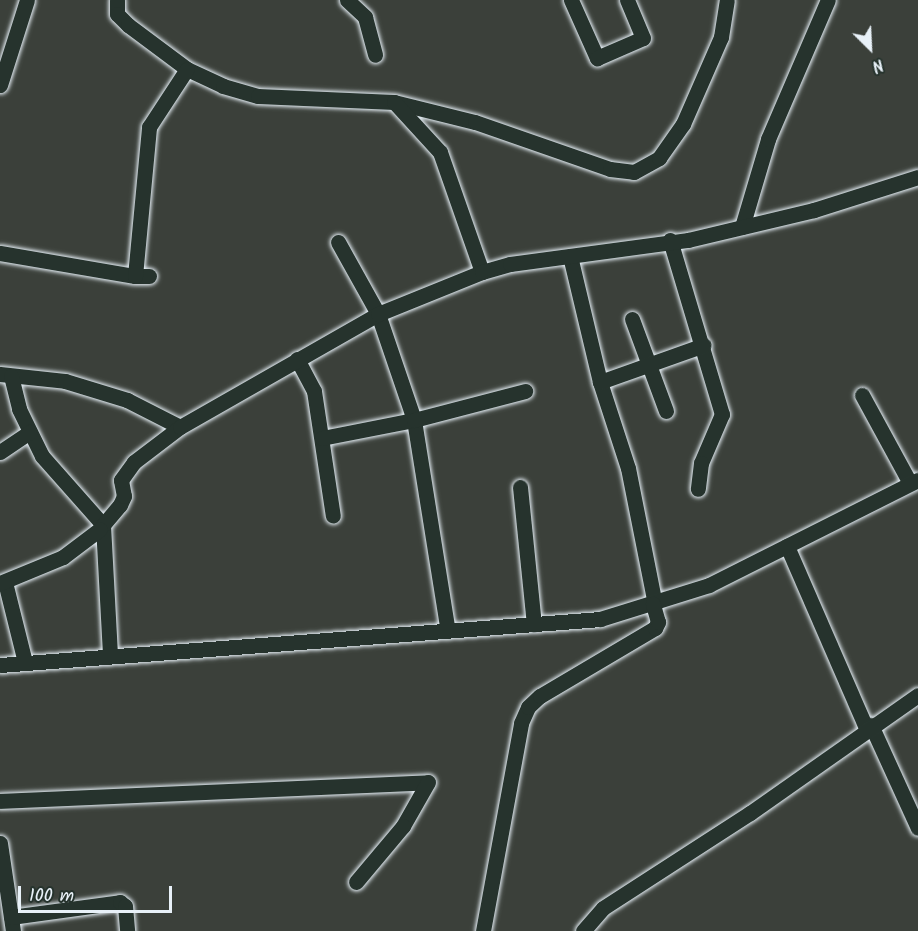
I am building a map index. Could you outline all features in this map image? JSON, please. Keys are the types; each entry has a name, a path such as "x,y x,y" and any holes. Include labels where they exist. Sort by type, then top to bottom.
{"street":[{"path":"0,85 27,0"},
{"path":"117,0 117,14 128,26 187,69 223,86 258,96 394,102 475,122 610,169 634,172 659,158 683,124 722,37 727,0"},
{"path":"347,0 365,17 375,56"},
{"path":"571,0 597,58 643,38 627,0"},
{"path":"742,227 768,140 828,0"},
{"path":"0,253 142,276 149,128 187,69"},
{"path":"394,102 440,152 482,272"},
{"path":"25,662 2,582 63,557 101,527 124,496 121,480 125,472 180,427 378,314 482,272 742,227 918,177"},
{"path":"670,240 704,345 722,414 701,463 698,489"},
{"path":"338,242 378,314 414,420 447,627"},
{"path":"483,931 521,723 528,707 655,627 658,622 628,468 600,382 570,256"},
{"path":"632,319 666,411"},
{"path":"600,382 704,345"},
{"path":"297,359 313,386 333,516"},
{"path":"110,656 101,527 42,456 6,375 65,381 127,400 180,427"},
{"path":"321,438 414,420 525,391"},
{"path":"0,665 447,627 600,619 654,604 709,585 914,481 862,395"},
{"path":"0,452 30,432"},
{"path":"520,487 534,624"},
{"path":"787,546 868,727 918,828"},
{"path":"583,931 603,908 750,813 868,727 918,695"},
{"path":"0,801 428,782 403,826 356,882"},
{"path":"0,843 12,924 120,902 125,906 127,931"}]}
